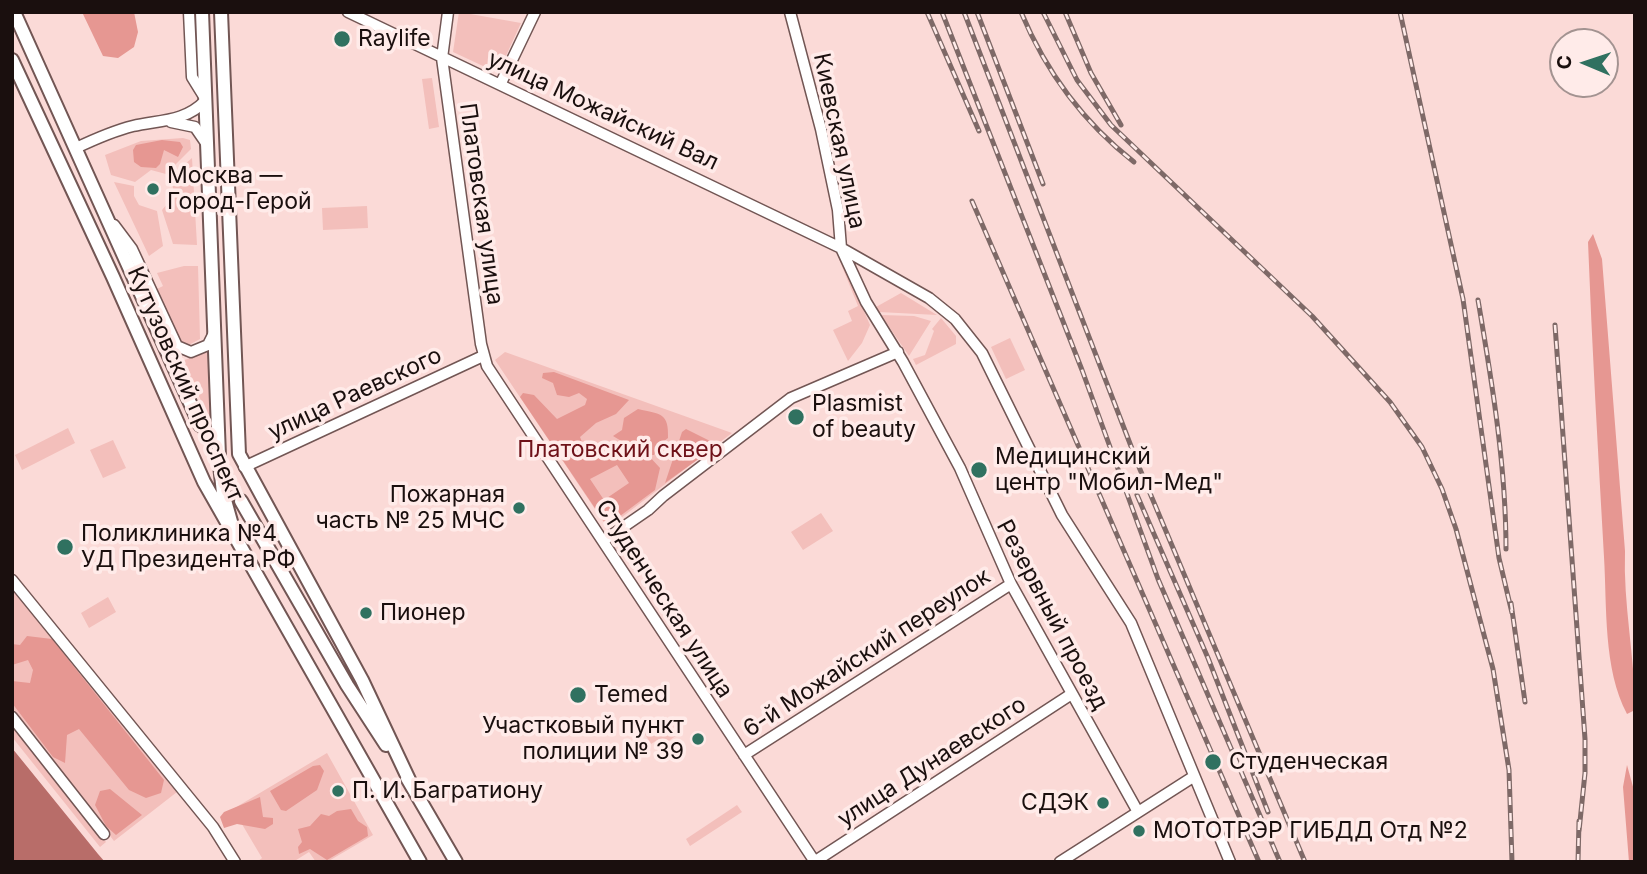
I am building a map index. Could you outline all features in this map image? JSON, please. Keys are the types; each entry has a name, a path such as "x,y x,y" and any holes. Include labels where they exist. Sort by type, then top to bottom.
{"main road":[{"name":"Кутузовский проспект","path":"14,12 200,425"},
{"path":"202,12 223,493 244,557"},
{"name":"Кутузовский проспект","path":"221,12 237,445 244,467 362,680 411,784"},
{"name":"Кутузовский проспект","path":"12,60 204,482 244,557 420,862"},
{"name":"Кутузовский проспект","path":"241,502 346,685 411,784 456,862"}],"street":[{"path":"76,148 108,133 163,122 194,112 205,100 192,76 189,12"},
{"name":"улица Можайский Вал","path":"348,12 841,248"},
{"name":"Платовская улица","path":"447,12 442,58 484,356"},
{"path":"501,83 535,12"},
{"name":"Киевская улица","path":"790,12 838,210 841,248 929,298 955,319 977,345 1062,515 1130,623 1181,738 1193,777 1230,862"},
{"path":"163,122 195,127 204,136 208,149"},
{"path":"103,211 132,249 177,346 191,352 208,345 216,322"},
{"name":"Резервный проезд","path":"841,248 866,302 898,352 960,468 1011,584 1070,695 1138,812"},
{"path":"603,541 648,510 783,403 898,352"},
{"name":"улица Раевского","path":"244,467 484,356"},
{"name":"Студенческая улица","path":"484,356 815,862"},
{"path":"12,580 213,827 235,862"},
{"name":"6-й Можайский переулок","path":"744,755 1011,584"},
{"name":"улица Дунаевского","path":"815,862 1070,695"},
{"path":"12,717 104,835"},
{"path":"1060,862 1193,777"}],"green space":[{"path":"459,12 521,23 498,73 453,52"},
{"path":"432,78 439,127 429,129 422,79"},
{"path":"183,138 190,140 191,149 166,174 151,170 135,182 111,175 105,155 141,141"},
{"path":"192,158 197,245 173,244 162,210 175,195 170,177"},
{"path":"114,182 134,186 134,196 139,205 157,211 163,246 149,256"},
{"path":"367,206 368,228 323,230 322,208"},
{"path":"841,258 870,325 862,343 848,361 833,330 852,321 848,311 858,306 839,259"},
{"path":"184,266 198,266 200,339 187,346 181,343 157,289 163,286 157,273"},
{"path":"901,293 937,315 879,312 876,307"},
{"path":"881,315 914,316 931,321 909,356"},
{"path":"941,318 956,336 956,344 916,365 913,359 925,355 934,331 932,329"},
{"path":"1010,338 1025,370 1006,379 991,347"},
{"name":"Платовский сквер","path":"505,352 732,433 613,524 605,524 495,360"},
{"path":"209,353 210,419 182,361"},
{"path":"68,428 75,443 22,470 15,455"},
{"path":"113,440 126,468 103,478 90,450"},
{"path":"821,513 833,531 803,550 791,532"},
{"path":"12,585 177,792 114,841 12,711"},
{"path":"108,597 116,612 89,628 81,613"},
{"path":"665,716 677,735 663,745 659,739 651,744 643,731"},
{"path":"12,723 106,842 100,847 12,737"},
{"path":"327,753 373,835 327,862 316,862 309,852 293,862 257,862 262,858 233,809"},
{"path":"737,805 742,812 690,846 686,839"}],"shaded area":[{"path":"82,12 134,12 138,32 134,47 118,58 103,56"},
{"path":"162,140 180,142 183,147 178,157 164,150 156,168 141,167 134,162 133,150 136,145"},
{"path":"1593,234 1602,259 1625,551 1635,710 1627,714 1614,677 1608,637 1588,242"},
{"path":"554,372 629,400 616,414 596,423 580,437 584,447 603,452 613,448 625,453 637,452 643,447 640,443 623,442 613,436 622,430 624,418 638,409 658,414 665,419 668,438 659,445 654,455 648,455 660,468 655,490 612,522 605,523 520,397 523,393 534,395 557,419 585,405 587,399 579,393 569,397 557,395 553,383 542,378 543,373","holes":["617,465 629,483 604,500 590,479"]},
{"path":"686,429 718,445 665,483 682,432"},
{"path":"27,636 52,639 164,780 161,793 146,798 129,790 79,729 67,735 65,763 53,757 12,703 12,681 30,683 33,670 28,660 12,665 12,644 20,645"},
{"path":"12,748 98,854 105,862 12,862"},
{"path":"320,765 324,771 317,790 286,811 281,810 270,791 313,766"},
{"path":"1627,765 1635,794 1635,862 1629,862 1623,787"},
{"path":"110,789 142,815 116,835 106,826 95,805 100,791"},
{"path":"260,797 263,817 273,818 273,824 265,829 237,824 224,828 220,817 224,812"},
{"path":"351,809 358,821 367,827 368,836 327,860 310,849 299,854 298,847 302,842 298,829 310,826 321,814 329,816 337,811"}],"tunnel":[{"path":"200,425 241,501"}],"railway":[{"path":"927,12 979,131"},
{"path":"942,12 1082,370 1158,579 1280,862"},
{"path":"964,12 1139,467 1305,862"},
{"path":"977,12 1043,184"},
{"path":"1021,12 1054,75 1082,113 1134,162"},
{"path":"1043,12 1077,80 1111,125 1312,316 1390,402 1422,447 1442,489 1456,529 1493,669 1509,770 1512,862"},
{"path":"1065,12 1091,73 1121,125"},
{"path":"1400,12 1463,299 1499,558 1512,613"},
{"path":"972,201 1259,862"},
{"path":"1478,300 1501,455 1506,549"},
{"path":"1555,325 1585,739 1585,773 1579,831"},
{"path":"1137,495 1208,658 1268,812"},
{"path":"1511,603 1525,702"},
{"path":"1578,862 1579,821"}],"place":[{"name":"Raylife","path":"342,39"},
{"name":"Москва — Город-Герой","path":"153,189"},
{"name":"Plasmist of beauty","path":"796,417"},
{"name":"Медицинский центр \"Мобил-Мед\"","path":"979,470"},
{"name":"Пожарная часть № 25 МЧС","path":"519,508"},
{"name":"Поликлиника №4 УД Президента РФ","path":"65,547"},
{"name":"Пионер","path":"366,613"},
{"name":"Temed","path":"578,695"},
{"name":"Участковый пункт полиции № 39","path":"698,739"},
{"name":"Студенческая","path":"1213,762"},
{"name":"П. И. Багратиону","path":"338,791"},
{"name":"СДЭК","path":"1103,803"},
{"name":"МОТОТРЭР ГИБДД Отд №2","path":"1139,831"}]}
